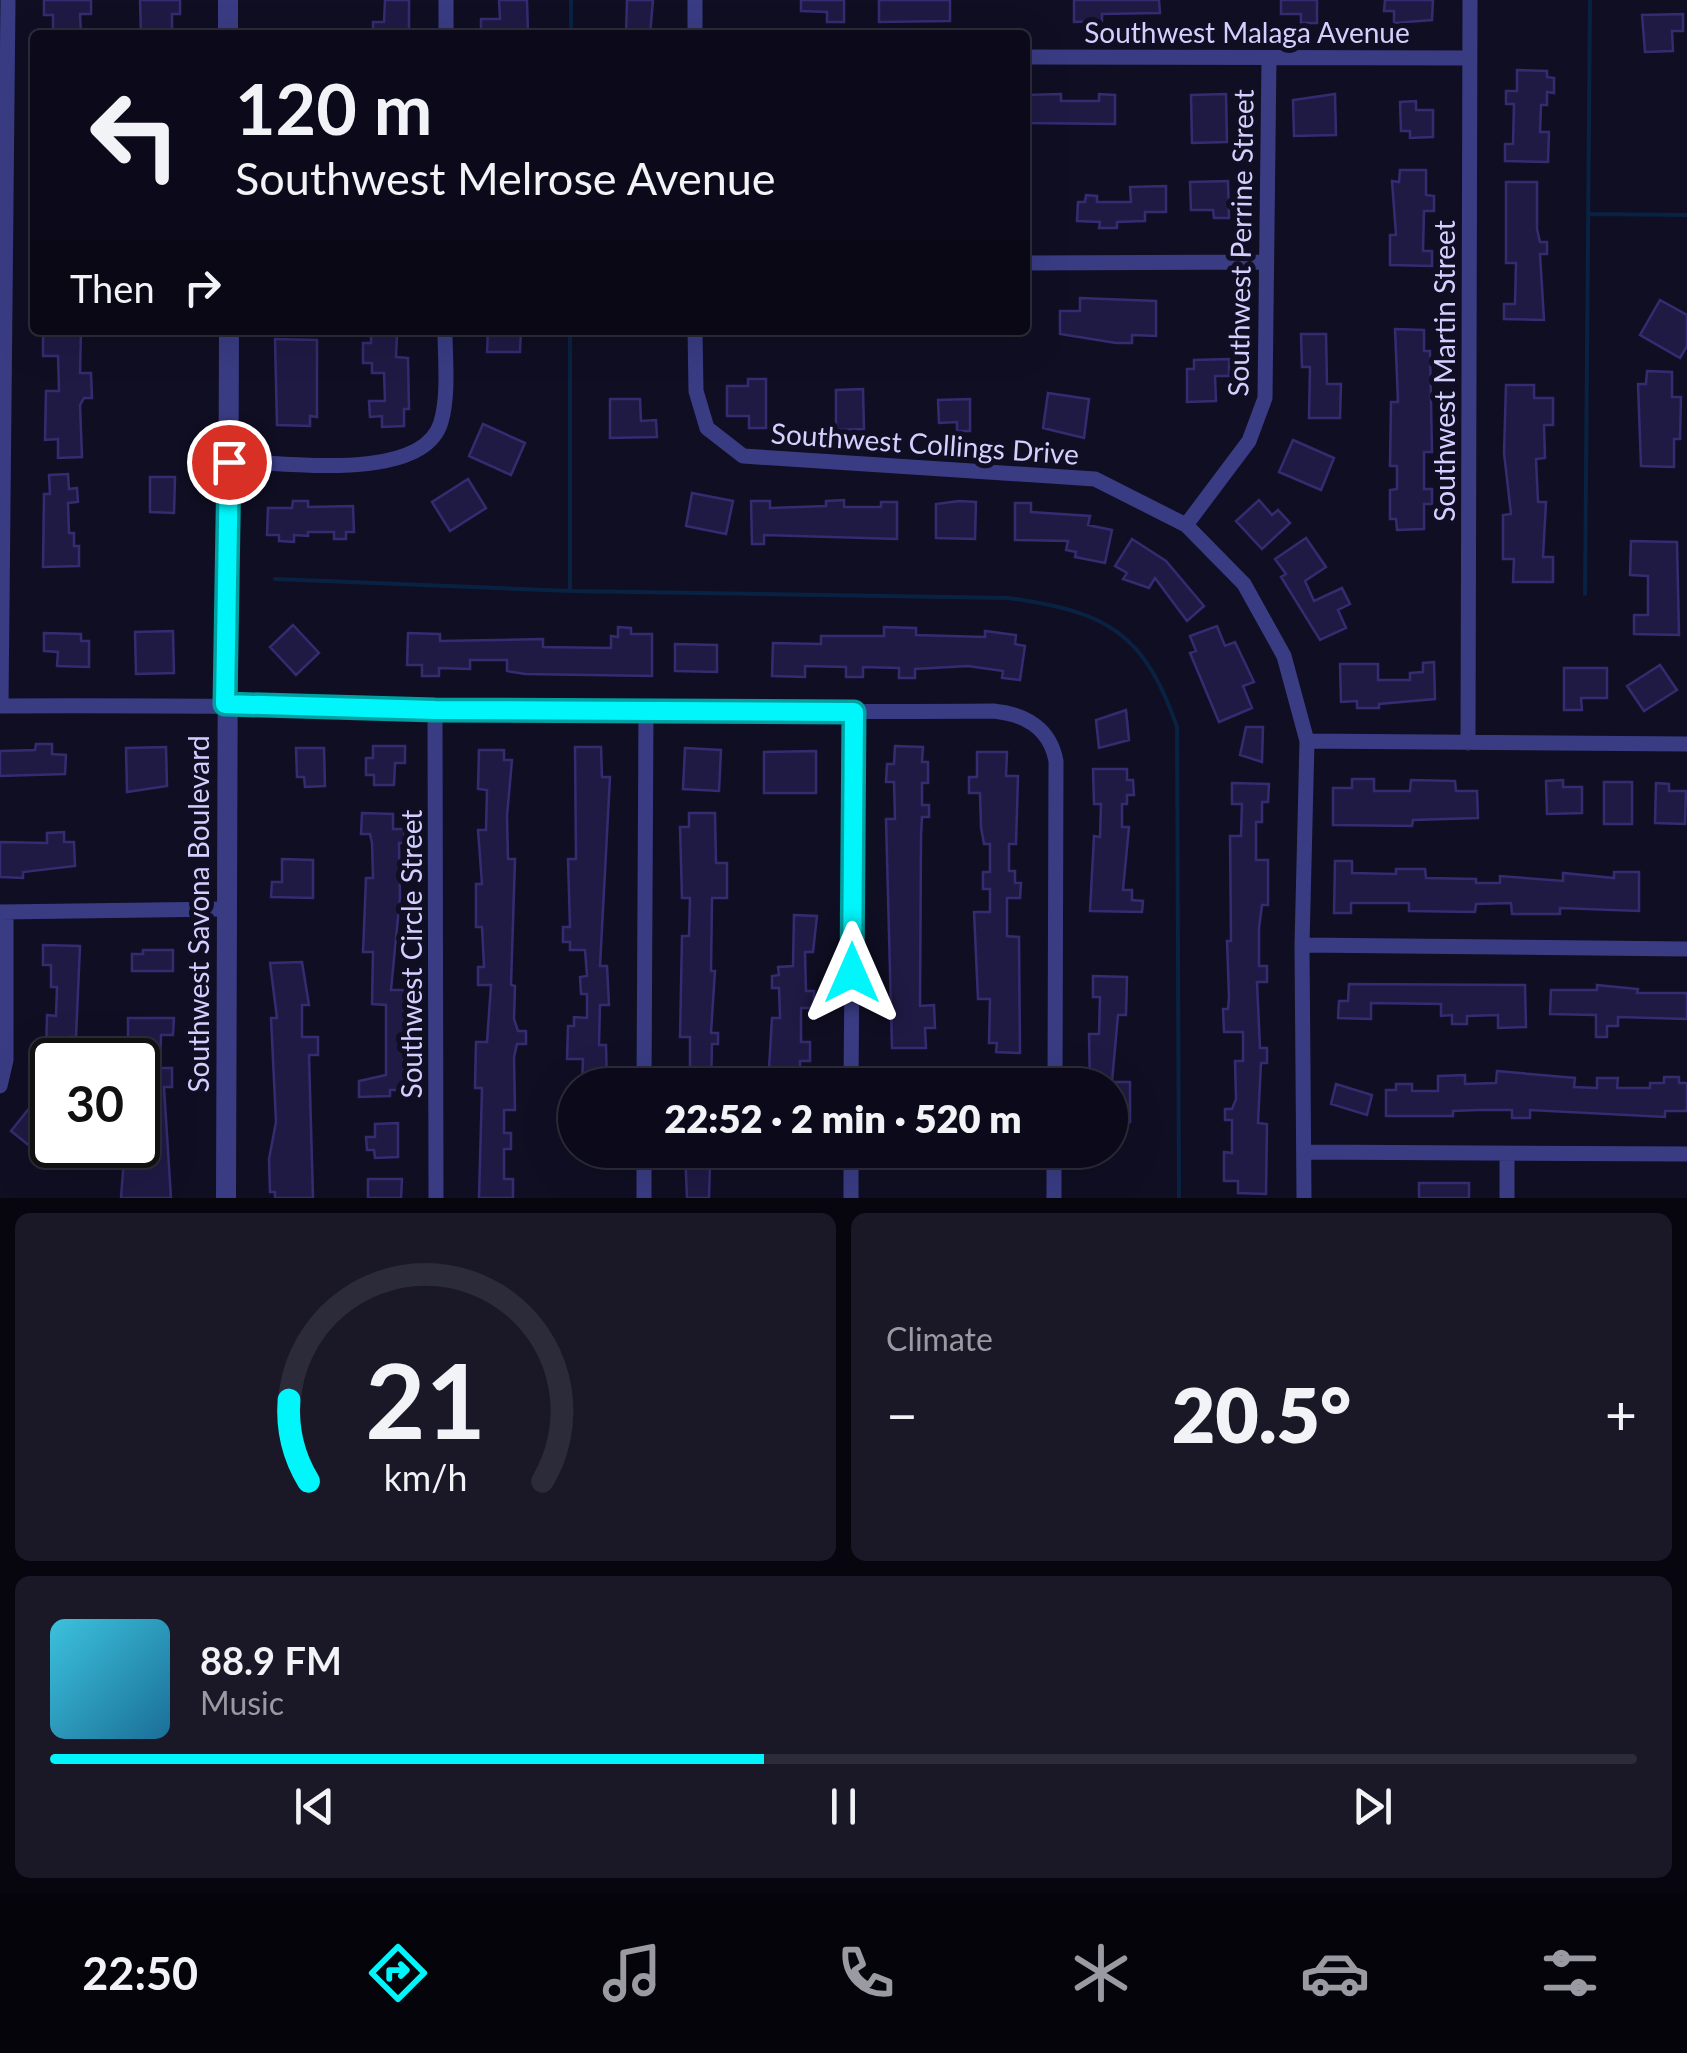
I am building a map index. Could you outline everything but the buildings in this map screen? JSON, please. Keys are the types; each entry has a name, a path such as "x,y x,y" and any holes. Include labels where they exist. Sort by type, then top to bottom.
{"street":[{"path":"8,0 4,87 1,706 225,704 435,710 993,711 1019,716 1047,737 1056,760 1055,1068"},
{"path":"228,0 228,30"},
{"path":"446,0 446,30"},
{"path":"695,0 695,30"},
{"name":"Southwest Martin Street","path":"1468,743 1470,0"},
{"name":"Southwest Malaga Avenue","path":"1030,57 1470,58"},
{"name":"Southwest Perrine Street","path":"1186,525 1249,441 1262,414 1266,368 1268,58"},
{"path":"1030,263 1264,262"},
{"name":"Southwest Savona Boulevard","path":"226,1198 229,335"},
{"path":"229,462 389,463 417,454 430,444 441,423 445,335"},
{"name":"Southwest Collings Drive","path":"695,335 696,391 707,428 743,456 1095,479 1186,525 1223,558 1260,606 1284,656 1308,741 1302,945 1304,1198"},
{"name":"Southwest Circle Street","path":"435,710 436,1198"},
{"path":"644,1068 646,711"},
{"path":"852,1068 854,712"},
{"path":"1308,741 1687,744"},
{"path":"0,1086 6,1060 3,912 225,910"},
{"path":"1302,945 1687,949"},
{"path":"1304,1152 1687,1154"},
{"path":"1507,1198 1508,1154"},
{"path":"644,1168 644,1198"},
{"path":"851,1168 851,1198"},
{"path":"1054,1168 1054,1198"}],"waterway":[{"path":"571,0 571,30"},
{"path":"1585,594 1590,0"},
{"path":"1588,214 1687,215"},
{"path":"570,335 570,590"},
{"path":"275,579 570,591 1009,598 1072,611 1117,632 1151,669 1177,727 1179,1198"}],"route":[{"path":"229,462 225,704 435,710 854,712 852,973"}]}
